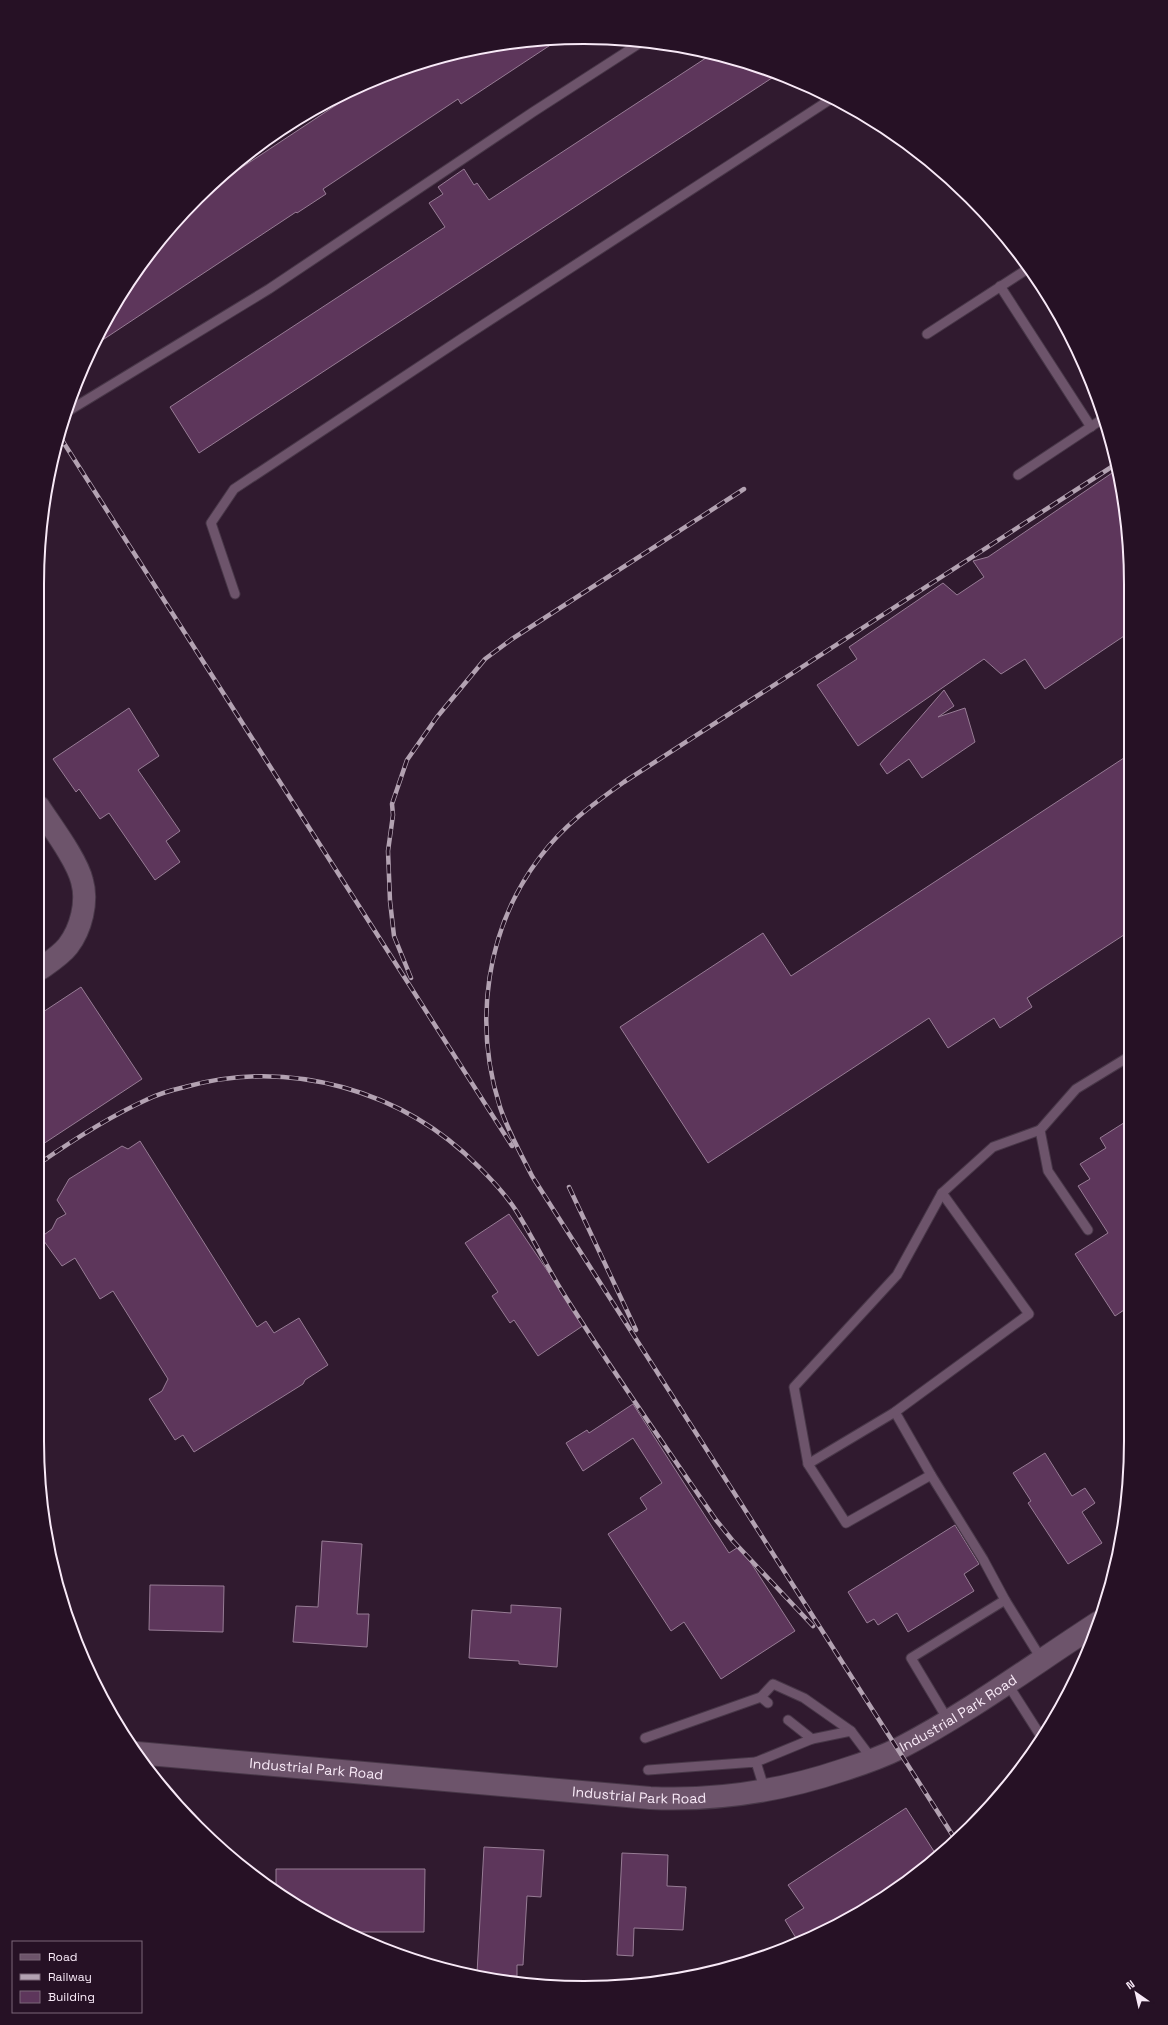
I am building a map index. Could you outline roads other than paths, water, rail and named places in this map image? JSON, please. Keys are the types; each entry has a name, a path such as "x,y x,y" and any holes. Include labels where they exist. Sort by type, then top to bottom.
{"street":[{"path":"44,815 68,851 82,881 83,910 78,929 68,946 44,966"},
{"name":"Industrial Park Road","path":"144,1754 650,1798 688,1800 765,1791 811,1780 898,1749 1007,1683 1090,1628"}],"lane":[{"path":"74,408 269,289 633,47"},
{"path":"235,594 211,523 234,489 461,339 827,102"},
{"path":"927,334 1024,271"},
{"path":"1000,286 1091,426"},
{"path":"1018,475 1099,421"},
{"path":"931,1475 846,1523 808,1464 794,1386 897,1275 942,1193 993,1147 1040,1130 1076,1089 1124,1060"},
{"path":"1040,1130 1048,1171 1088,1230"},
{"path":"808,1464 896,1412 1029,1314 942,1193"},
{"path":"896,1412 931,1475 983,1559 1005,1600 1042,1660"},
{"path":"948,1720 911,1658 1005,1600"},
{"path":"1007,1683 1038,1732"},
{"path":"646,1738 764,1700 773,1684 804,1698 851,1731 872,1759"},
{"path":"788,1720 812,1739"},
{"path":"648,1770 756,1762 812,1739 851,1731"},
{"path":"756,1762 765,1791"}],"railway":[{"path":"63,441 512,1146"},
{"path":"953,1835 532,1176 503,1116 492,1075 487,1042 487,1010 490,977 496,945 507,914 522,885 540,857 558,835 579,816 624,782 1111,467"},
{"path":"411,978 394,936 390,901 388,851 393,815 392,804 407,760 437,717 485,659 512,639 744,489"},
{"path":"44,1160 105,1121 151,1098 180,1088 225,1079 265,1076 304,1079 343,1087 380,1100 416,1118 449,1140 479,1167 507,1198 522,1220 558,1285 583,1324 639,1409 716,1520 733,1541 813,1626"},
{"path":"569,1187 636,1330"}]}
